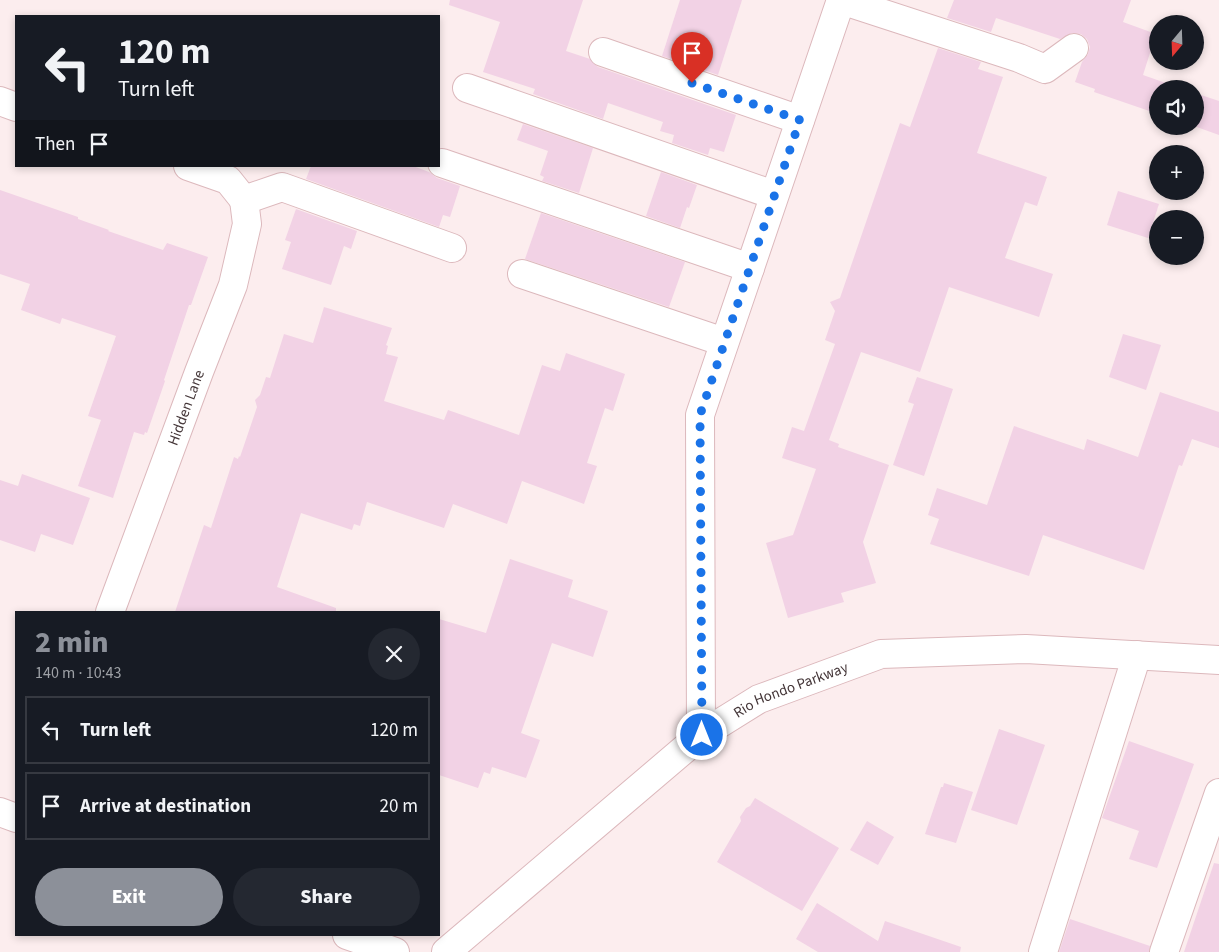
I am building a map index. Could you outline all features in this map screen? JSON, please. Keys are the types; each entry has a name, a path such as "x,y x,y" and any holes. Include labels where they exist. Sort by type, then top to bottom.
{"street":[{"path":"702,735 700,415 841,0 1019,58 1045,69 1074,48"},
{"path":"602,52 800,120"},
{"path":"467,88 774,195"},
{"path":"0,101 15,106"},
{"path":"442,163 750,268"},
{"path":"191,167 228,180 244,200 282,187 452,248"},
{"name":"Hidden Lane","path":"110,611 233,285 247,224 244,200"},
{"path":"522,274 724,342"},
{"name":"Rio Hondo Parkway","path":"446,952 702,735 759,699 881,654 1026,649 1219,660"},
{"path":"1043,952 1137,655"},
{"path":"1164,952 1219,793"},
{"path":"0,812 15,818"},
{"path":"350,936 395,952"}],"building":[{"path":"450,0 583,0 566,51 590,59 598,67 736,115 724,152 710,148 708,155 672,143 674,135 660,131 663,122 608,103 603,119 533,94 535,89 483,72 500,22 449,5"},
{"path":"680,0 742,0 718,75 662,56"},
{"path":"954,0 1131,0 1123,22 1149,31 1149,56 1143,75 1157,80 1149,80 1149,111 1094,92 1095,89 1075,82 1090,47 1087,39 1081,34 1072,33 1060,39 996,18 991,32 947,18"},
{"path":"938,48 981,62 978,69 1003,77 977,153 1047,177 1037,206 1025,202 1005,258 1053,274 1039,317 949,287 920,372 861,352 829,440 839,444 838,447 889,465 863,542 876,583 841,593 844,602 788,618 766,543 793,535 816,469 782,458 792,427 804,431 835,344 825,340 835,311 830,302 840,298 900,123 910,127"},
{"path":"1204,96 1219,101 1219,135 1204,130"},
{"path":"523,124 593,148 579,193 542,181 544,177 540,175 548,151 517,140"},
{"path":"311,167 416,167 429,172 437,178 460,186 450,217 443,215 439,227 306,179"},
{"path":"661,172 697,185 680,228 646,216"},
{"path":"0,190 78,217 78,219 108,231 163,250 167,243 208,257 191,305 189,305 147,433 145,432 144,435 134,432 113,498 78,486 101,420 88,416 116,336 62,318 60,324 21,310 30,284 0,274"},
{"path":"1118,191 1159,204 1157,210 1149,210 1148,238 1107,225"},
{"path":"296,209 357,231 351,249 344,246 331,285 282,269 291,242 285,240"},
{"path":"541,213 685,262 669,307 525,259"},
{"path":"324,307 392,328 386,345 388,346 386,354 398,357 384,401 444,420 448,410 519,435 542,365 560,371 566,353 625,374 613,411 605,408 587,463 597,466 584,504 522,481 507,524 453,504 444,528 367,502 360,526 354,524 352,530 301,513 277,587 336,608 336,611 175,611 204,525 211,528 234,457 238,459 240,457 257,407 255,400 260,395 266,377 270,378 284,334 313,343"},
{"path":"1123,334 1161,345 1146,390 1109,377"},
{"path":"917,377 953,389 924,476 893,465 914,404 908,402"},
{"path":"1160,392 1219,412 1219,448 1192,439 1182,466 1179,465 1144,570 1043,535 1029,576 930,544 939,519 928,515 937,488 987,505 1014,426 1084,450 1087,439 1138,457"},
{"path":"22,474 90,498 73,545 41,534 35,552 0,540 0,480 18,486"},
{"path":"510,559 573,580 568,597 608,611 593,657 552,643 521,733 540,740 526,778 492,767 490,774 484,772 478,788 440,775 440,619 486,633"},
{"path":"999,729 1045,745 1017,825 971,810"},
{"path":"1129,741 1194,764 1157,868 1129,859 1139,831 1102,818"},
{"path":"944,783 973,792 956,843 925,834"},
{"path":"755,798 839,848 802,911 717,862 741,821 740,817"},
{"path":"867,821 894,837 878,865 850,850"},
{"path":"1214,863 1219,864 1219,952 1184,952"},
{"path":"817,903 878,941 885,921 961,947 960,952 818,952 796,939"},
{"path":"1070,919 1150,946 1149,952 1059,952"}],"route":[{"path":"692,83 800,120 700,415 702,735"}]}
